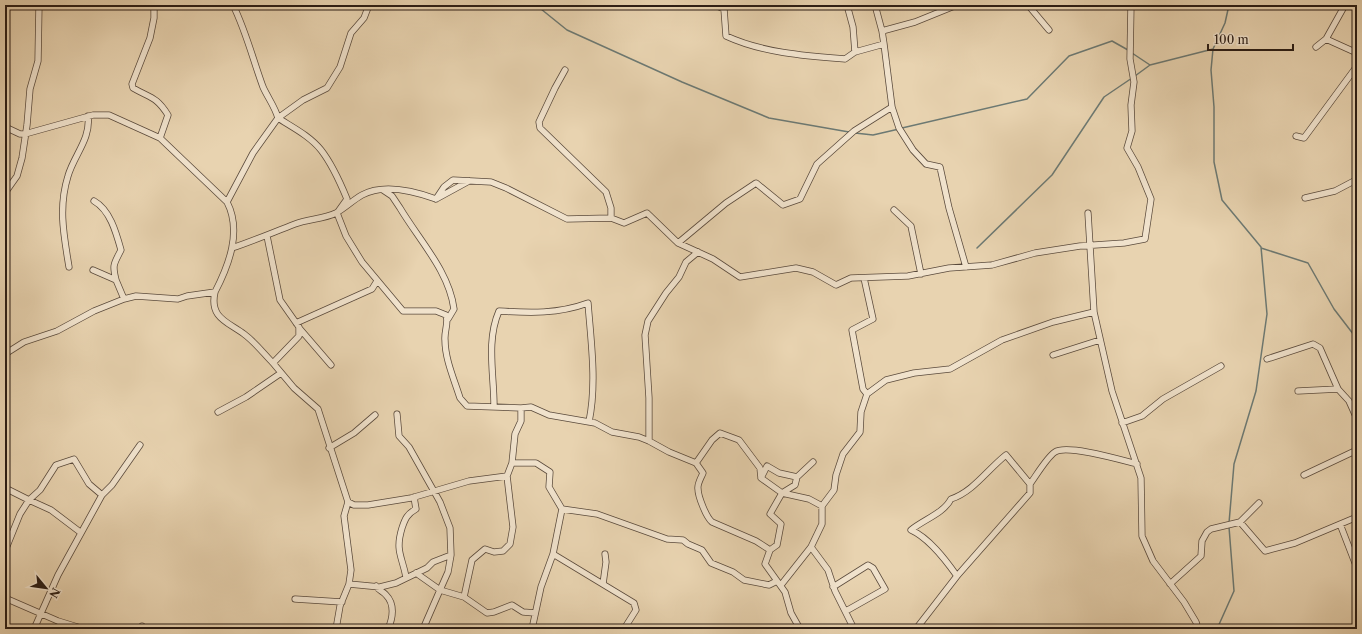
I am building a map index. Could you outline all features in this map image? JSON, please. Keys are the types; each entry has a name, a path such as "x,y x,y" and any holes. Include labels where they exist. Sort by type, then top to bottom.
{"street":[{"path":"5,193 20,166 30,89 38,61 39,5"},
{"path":"154,5 154,18 150,38 132,84 133,88 150,95 161,103 168,115 160,138"},
{"path":"233,5 244,27 264,88 276,109 278,118 302,133 316,145 329,163 347,199 337,213"},
{"path":"227,202 253,153 278,118 303,100 327,88 340,67 351,33 364,18 369,5"},
{"path":"714,5 724,7 726,36 744,44 808,56 846,60 855,52 884,44"},
{"path":"847,5 853,26 855,52"},
{"path":"875,5 882,31 892,107 900,129 913,150 926,164 940,167 966,267"},
{"path":"882,31 915,22 958,5"},
{"path":"1028,5 1049,30"},
{"path":"436,199 444,187 453,180 491,182 567,219 611,218 624,223 647,214 678,243 713,259 740,278 796,268 813,272 836,285 850,278 921,274 949,268 992,265 1035,253 1124,243 1145,239 1151,199 1138,167 1127,148 1132,131 1131,105 1134,82 1130,59 1131,5"},
{"path":"1316,47 1326,39 1345,5"},
{"path":"1326,39 1357,53"},
{"path":"1296,136 1304,138 1357,66"},
{"path":"565,70 539,122 540,128 606,192 611,208 611,218"},
{"path":"678,243 726,204 756,183 783,205 800,199 817,164 852,133 892,107"},
{"path":"5,126 20,134 25,134 88,116 109,115 160,138 227,202 232,211 234,237 226,271 215,292 213,301 217,315 245,334 273,363 294,388 318,409 329,448 348,502 344,516 351,570 349,584 342,602 336,629"},
{"path":"68,267 61,226 61,214 67,176 90,127 88,116"},
{"path":"232,248 296,224 337,213 364,194 383,190 400,189 418,192 436,199 470,181"},
{"path":"1305,198 1335,192 1354,181 1357,181"},
{"path":"383,190 388,192 400,208 447,281 453,296 454,309 448,319 445,346 460,398 467,406 531,407 549,415 589,422 612,432 639,437 696,463 703,473 698,487 709,520 756,541 770,550"},
{"path":"94,201 106,211 119,242 121,250 114,261 113,268 124,299"},
{"path":"894,210 911,226 921,274"},
{"path":"337,213 346,236 362,262 403,311 436,311 444,313 448,319"},
{"path":"1088,213 1094,312 1112,391 1142,478 1142,536 1153,561 1192,614 1198,629"},
{"path":"267,236 280,300 302,333 331,365"},
{"path":"649,441 649,398 645,335 648,321 666,293 679,277 686,262 698,252"},
{"path":"93,270 116,280"},
{"path":"864,278 873,319 852,330 862,389 867,394"},
{"path":"298,325 372,289 377,281"},
{"path":"5,354 24,342 57,331 94,311 124,299 136,296 178,299 187,296 215,292"},
{"path":"494,406 491,363 494,324 499,311 532,313 557,312 570,310 588,303 593,346 593,397 589,422"},
{"path":"562,509 597,514 667,539 683,540 688,544 702,550 711,563 733,572 744,580 769,585 779,583 811,547 822,524 822,506 834,490 836,475 843,454 860,432 861,412 867,394 886,380 914,373 950,369 1002,340 1053,322 1094,312"},
{"path":"273,363 298,336 298,325"},
{"path":"1053,355 1100,340"},
{"path":"1267,359 1313,344 1320,348 1324,352 1338,389 1349,401 1357,419"},
{"path":"1122,422 1142,416 1163,399 1221,366"},
{"path":"218,412 246,397 281,372"},
{"path":"1298,391 1338,389"},
{"path":"464,597 472,560 485,549 494,552 503,551 510,544 513,527 507,476 512,463 515,434 520,421 521,408"},
{"path":"397,414 399,436 409,447 440,502 450,528 451,555 448,572 423,629"},
{"path":"329,448 354,433 376,415"},
{"path":"696,463 712,440 720,433 739,440 760,468 761,478 782,493 809,499 822,506"},
{"path":"34,629 39,613 80,532 102,495 116,480 140,445"},
{"path":"916,629 957,576 1030,493 1030,484 1054,452 1062,449 1104,455 1137,464"},
{"path":"1304,475 1357,450"},
{"path":"957,576 937,551 916,532 911,530 920,522 947,506 951,499 963,495 992,466 1006,455 1030,484"},
{"path":"5,551 20,514 29,500 40,490 56,466 74,459 89,484 102,495"},
{"path":"800,629 791,613 785,592 765,564 770,550 777,545 781,524 770,514 782,493 796,485 798,476 813,462"},
{"path":"512,463 536,463 550,472 549,487 562,509 553,554 535,613 532,629"},
{"path":"761,478 767,466 779,473 798,476"},
{"path":"348,502 354,505 368,505 414,497 468,481 507,476"},
{"path":"5,488 51,510 80,532"},
{"path":"406,577 402,565 398,542 404,519 409,513 416,509 414,497"},
{"path":"1170,584 1201,556 1202,541 1207,532 1211,529 1240,522 1259,503"},
{"path":"1240,522 1265,551 1295,543 1357,517"},
{"path":"1340,524 1357,568"},
{"path":"811,547 828,570 853,629"},
{"path":"553,554 634,603 636,610 624,629"},
{"path":"603,584 606,562 605,554"},
{"path":"349,584 376,586 396,583 427,568 432,562 451,555"},
{"path":"834,587 868,565 873,568 885,589 846,610"},
{"path":"416,573 440,590 464,597 486,612 494,612 512,605 523,612 535,613"},
{"path":"376,586 378,590 387,595 393,610 388,629"},
{"path":"5,598 39,613 84,629"},
{"path":"295,599 342,602"}],"waterway":[{"path":"536,5 567,30 682,82 769,118 849,132"},
{"path":"1135,76 1150,65 1213,49 1225,23 1229,5"},
{"path":"902,128 1027,99 1069,56 1112,41 1128,50"},
{"path":"1213,49 1211,70 1214,107 1214,162 1222,200 1261,247 1267,314 1256,391 1234,464 1229,523"},
{"path":"1132,53 1150,65"},
{"path":"977,248 1052,175 1104,97 1132,78"},
{"path":"855,133 873,135 899,129"},
{"path":"1261,248 1308,263 1334,309 1357,339"},
{"path":"1217,629 1234,591 1229,527"}]}
